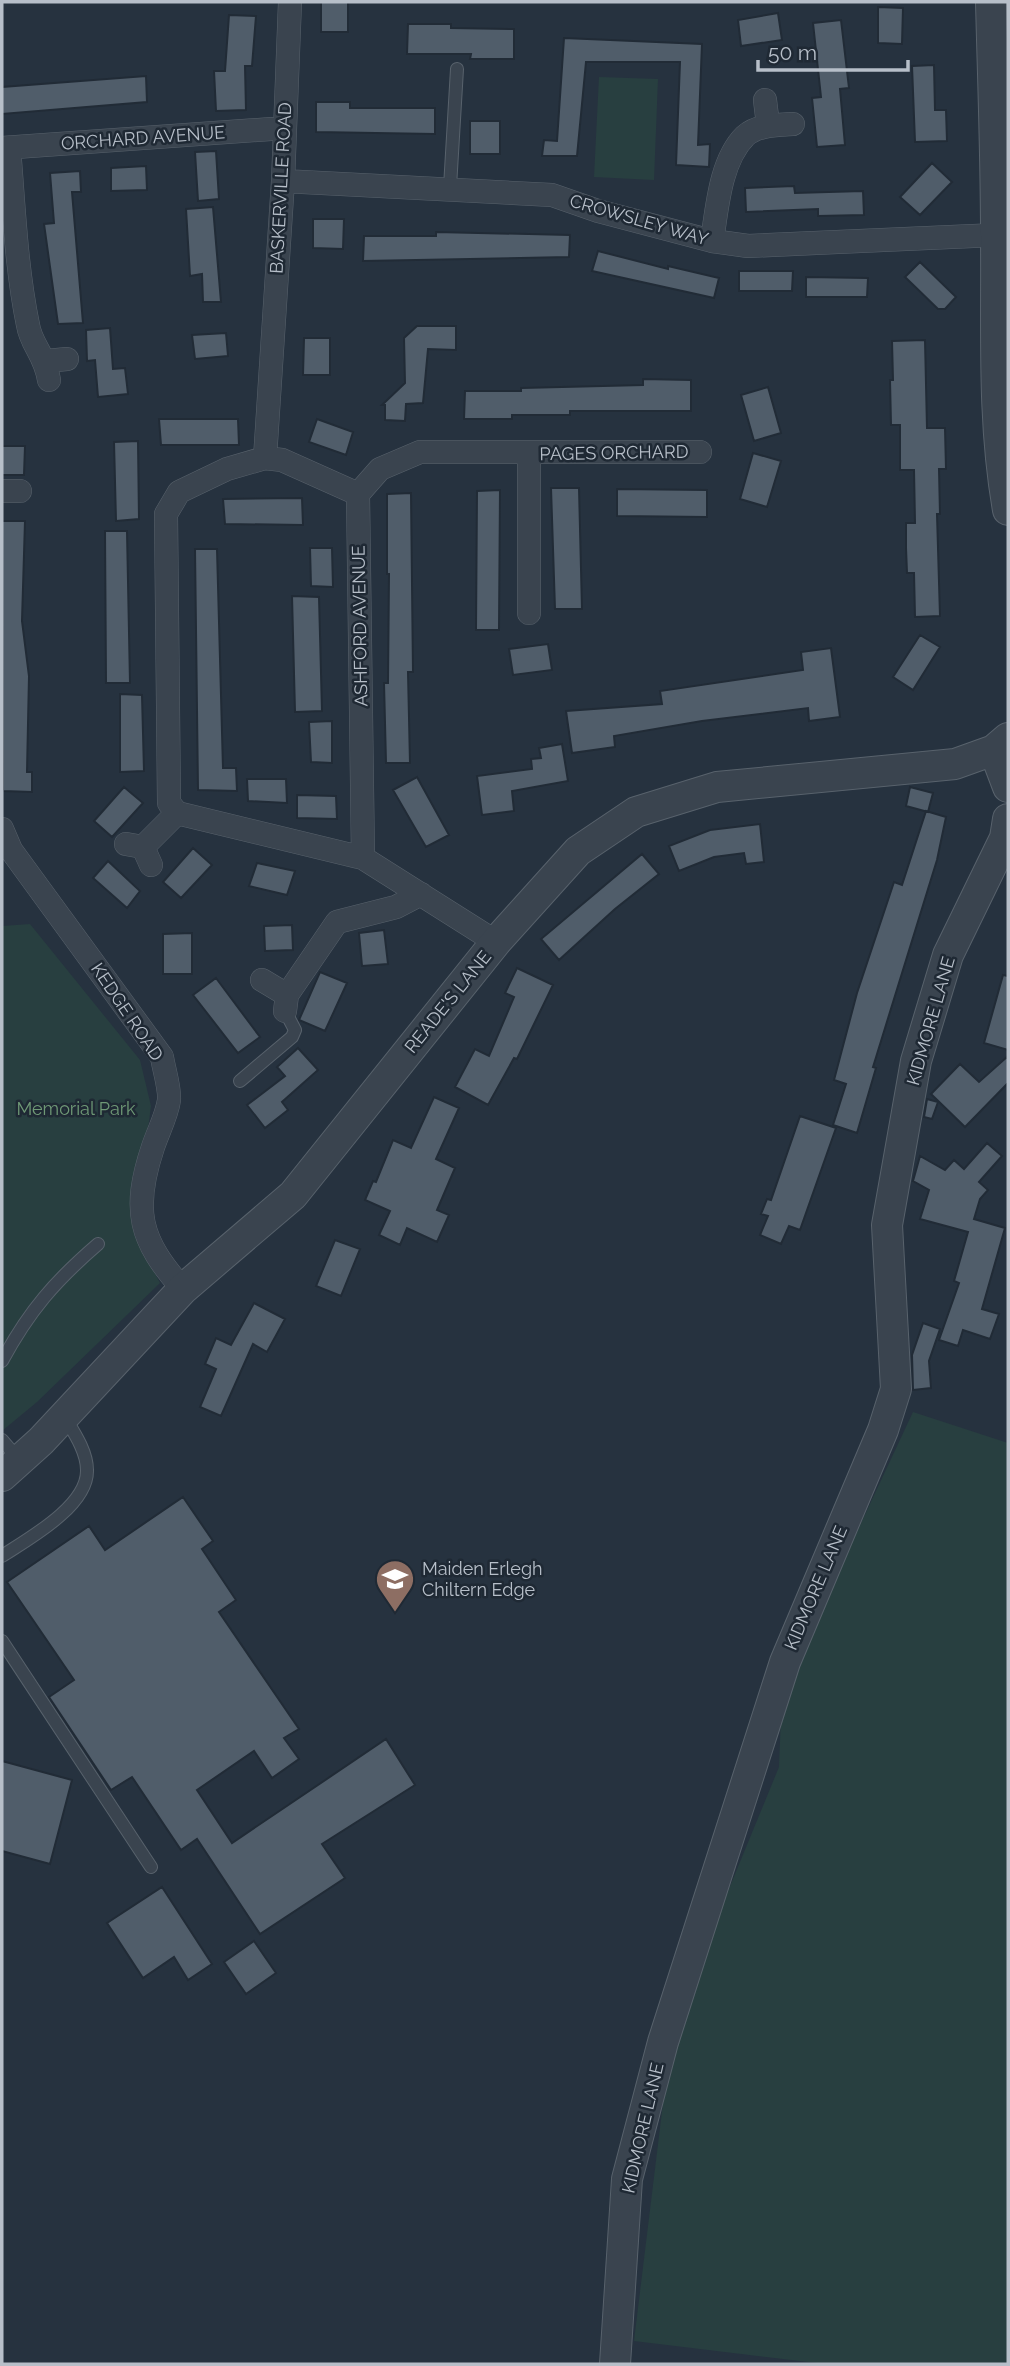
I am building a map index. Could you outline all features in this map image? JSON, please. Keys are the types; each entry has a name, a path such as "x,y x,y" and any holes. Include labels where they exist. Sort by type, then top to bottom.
{"street":[{"name":"BASKERVILLE ROAD","path":"265,458 283,181 290,2"},
{"path":"991,2 996,235 995,396 1000,463 1008,510"},
{"path":"765,100 768,125"},
{"path":"712,241 721,188 733,158 746,136 768,125 793,124"},
{"name":"ORCHARD AVENUE","path":"5,148 285,128"},
{"path":"5,148 28,330 54,367"},
{"name":"CROWSLEY WAY","path":"283,181 450,187 552,195 712,241 748,246 996,235"},
{"name":"PAGES ORCHARD","path":"358,494 380,469 420,453 700,452"},
{"name":"PAGES ORCHARD","path":"528,454 528,613"},
{"path":"358,494 282,460 265,458 228,469 178,492 166,514 169,803 177,813 363,858 496,942"},
{"name":"ASHFORD AVENUE","path":"358,494 363,858"},
{"path":"1001,744 1008,786"},
{"name":"READE'S LANE","path":"8,1459 64,1415 183,1289 293,1195 496,942 578,851 636,813 717,787 955,764 1001,744"},
{"path":"140,852 177,813"},
{"name":"KIDMORE LANE","path":"615,2364 627,2179 663,2042 785,1662 883,1430 896,1389 887,1225 916,1061 948,955 1005,838 1008,818"},
{"name":"KEDGE ROAD","path":"2,829 11,850 162,1058 169,1099 144,1175 140,1211 146,1239 162,1265 183,1289"},
{"path":"262,980 286,1002 337,922 396,907 421,894"}],"lane":[{"path":"450,187 457,69"},
{"path":"240,1081 292,1037 295,1031 286,1002"},
{"path":"2,1361 27,1319 54,1282 98,1244"},
{"path":"2,1556 62,1516 79,1493 88,1471 80,1444 64,1415"},
{"path":"2,1641 151,1867"}],"green space":[{"path":"599,77 658,79 654,180 594,177"},
{"name":"Memorial Park","path":"30,924 140,1060 151,1106 134,1234 160,1283 37,1402 2,1431 2,926"},
{"path":"913,1412 1008,1443 1008,2364 825,2364 634,2341 664,2095 701,1957 779,1767 782,1692"}],"building":[{"path":"321,2 348,2 348,32 321,32"},
{"path":"878,7 903,8 902,44 878,43"},
{"path":"778,13 782,40 741,46 738,20"},
{"path":"229,15 256,16 252,66 245,66 246,110 216,111 214,71 225,71"},
{"path":"841,20 849,88 840,89 845,145 817,147 812,98 821,97 813,23"},
{"path":"408,24 514,29 514,59 470,59 471,54 407,54"},
{"path":"564,38 702,44 698,145 710,144 709,167 676,165 680,62 586,62 577,156 542,156 544,140 557,141"},
{"path":"934,65 935,110 946,110 947,141 915,142 912,66"},
{"path":"146,76 147,102 2,114 2,87"},
{"path":"316,102 350,102 350,108 435,108 435,134 316,132"},
{"path":"470,121 500,121 500,154 470,154"},
{"path":"216,151 219,199 198,201 195,152"},
{"path":"932,163 952,182 920,215 900,197"},
{"path":"146,166 147,190 111,191 111,168"},
{"path":"80,171 81,192 72,192 83,323 58,324 44,224 54,223 50,173"},
{"path":"794,186 795,193 863,191 864,215 818,216 818,209 746,212 745,188"},
{"path":"213,207 221,302 203,302 202,274 190,276 186,209"},
{"path":"313,219 344,219 343,249 313,248"},
{"path":"436,232 570,235 569,257 363,261 364,236 436,236"},
{"path":"598,251 668,269 668,266 719,278 714,298 592,271"},
{"path":"920,262 956,297 945,309 938,309 905,277"},
{"path":"739,271 793,271 792,291 739,291"},
{"path":"806,277 868,278 867,297 806,297"},
{"path":"417,326 456,326 456,350 428,349 423,403 406,404 405,421 385,420 385,405 382,405 405,383 404,338"},
{"path":"110,328 113,369 125,368 128,394 98,397 95,360 87,361 86,330"},
{"path":"226,333 228,356 195,359 192,335"},
{"path":"304,338 330,338 330,375 303,375"},
{"path":"925,340 927,428 945,428 946,469 939,469 940,514 937,514 940,616 915,617 914,573 907,573 906,548 906,523 915,523 914,470 900,470 900,425 891,425 890,380 893,380 892,341"},
{"path":"643,379 691,380 691,411 570,411 570,415 512,415 512,419 464,419 465,391 643,385"},
{"path":"768,387 781,433 754,441 741,395"},
{"path":"159,419 238,419 239,445 161,445"},
{"path":"317,419 353,432 346,455 309,442"},
{"path":"138,441 139,519 116,521 114,442"},
{"path":"2,446 25,446 24,475 2,475"},
{"path":"753,453 781,461 767,507 740,499"},
{"path":"551,488 579,488 582,609 555,609"},
{"path":"617,489 707,490 707,517 617,516"},
{"path":"500,490 499,630 476,630 477,491"},
{"path":"411,493 413,672 408,672 410,763 386,763 384,683 388,683 389,574 387,494"},
{"path":"302,498 303,525 225,524 223,499"},
{"path":"2,521 25,521 22,621 29,676 27,772 32,772 32,792 3,791"},
{"path":"105,531 127,531 130,683 106,683"},
{"path":"310,548 332,548 333,587 311,586"},
{"path":"195,549 217,549 223,768 236,768 237,791 198,790"},
{"path":"292,596 319,597 322,711 295,712"},
{"path":"920,635 940,647 913,690 893,677"},
{"path":"548,644 552,670 513,675 509,649"},
{"path":"831,648 840,717 809,721 808,708 702,721 614,736 615,747 572,753 566,711 662,704 660,691 803,670 801,652"},
{"path":"120,694 142,695 144,771 120,772"},
{"path":"332,721 332,763 311,762 309,722"},
{"path":"562,744 568,781 512,791 514,811 482,815 477,776 532,769 531,759 541,758 539,748"},
{"path":"417,777 449,835 426,847 393,790"},
{"path":"247,779 286,779 287,803 248,801"},
{"path":"124,787 143,803 112,837 94,821"},
{"path":"910,787 933,793 928,812 906,806"},
{"path":"297,795 336,796 337,819 297,818"},
{"path":"926,811 946,817 937,860 873,1067 876,1068 857,1133 833,1125 846,1084 834,1080 857,993 894,882 902,885"},
{"path":"760,824 764,862 746,864 744,853 714,857 679,871 669,846 710,830"},
{"path":"193,848 212,865 181,898 163,882"},
{"path":"642,854 659,874 615,909 559,960 541,939"},
{"path":"108,861 140,891 127,908 93,878"},
{"path":"257,863 295,871 287,895 249,886"},
{"path":"292,925 293,950 265,951 264,926"},
{"path":"384,930 388,964 362,966 359,933"},
{"path":"192,933 192,974 163,974 163,934"},
{"path":"517,968 553,985 517,1059 514,1058 488,1105 455,1087 475,1049 489,1056 514,997 505,993"},
{"path":"320,972 347,983 325,1031 299,1020"},
{"path":"1003,975 1008,976 1008,1050 984,1043"},
{"path":"216,978 260,1037 238,1053 193,995"},
{"path":"298,1048 318,1070 282,1102 288,1110 265,1128 247,1105 285,1076 277,1067"},
{"path":"1008,1056 1008,1083 965,1127 931,1094 960,1064 979,1082"},
{"path":"434,1097 459,1108 436,1159 455,1168 437,1210 449,1215 437,1242 407,1228 400,1245 379,1235 390,1211 365,1200 373,1181 376,1182 393,1140 411,1148"},
{"path":"927,1099 938,1102 932,1119 924,1117"},
{"path":"800,1116 836,1128 800,1230 789,1226 781,1244 760,1235 768,1216 761,1214 767,1199 771,1200"},
{"path":"987,1143 1002,1156 979,1182 988,1190 980,1199 974,1219 1005,1228 982,1309 999,1314 990,1339 963,1330 958,1346 939,1340 959,1283 954,1281 968,1232 920,1219 929,1190 913,1181 920,1156 945,1170 954,1160 964,1169"},
{"path":"335,1240 360,1249 341,1296 316,1286"},
{"path":"254,1303 285,1319 267,1352 253,1344 221,1416 200,1407 216,1369 205,1364 216,1338 231,1345"},
{"path":"923,1323 940,1329 929,1361 931,1388 913,1390 912,1355"},
{"path":"183,1497 213,1541 202,1549 236,1600 219,1612 299,1729 284,1738 299,1759 272,1778 254,1751 197,1790 232,1843 386,1739 415,1785 322,1844 345,1878 260,1934 197,1839 181,1850 132,1777 111,1790 49,1697 74,1680 7,1582 89,1526 105,1550"},
{"path":"2,1761 72,1780 50,1864 2,1851"},
{"path":"162,1887 212,1964 188,1980 174,1957 143,1978 107,1923"},
{"path":"254,1941 276,1973 246,1994 224,1962"}],"place":[{"name":"Maiden Erlegh Chiltern Edge","path":"395,1613"}]}
